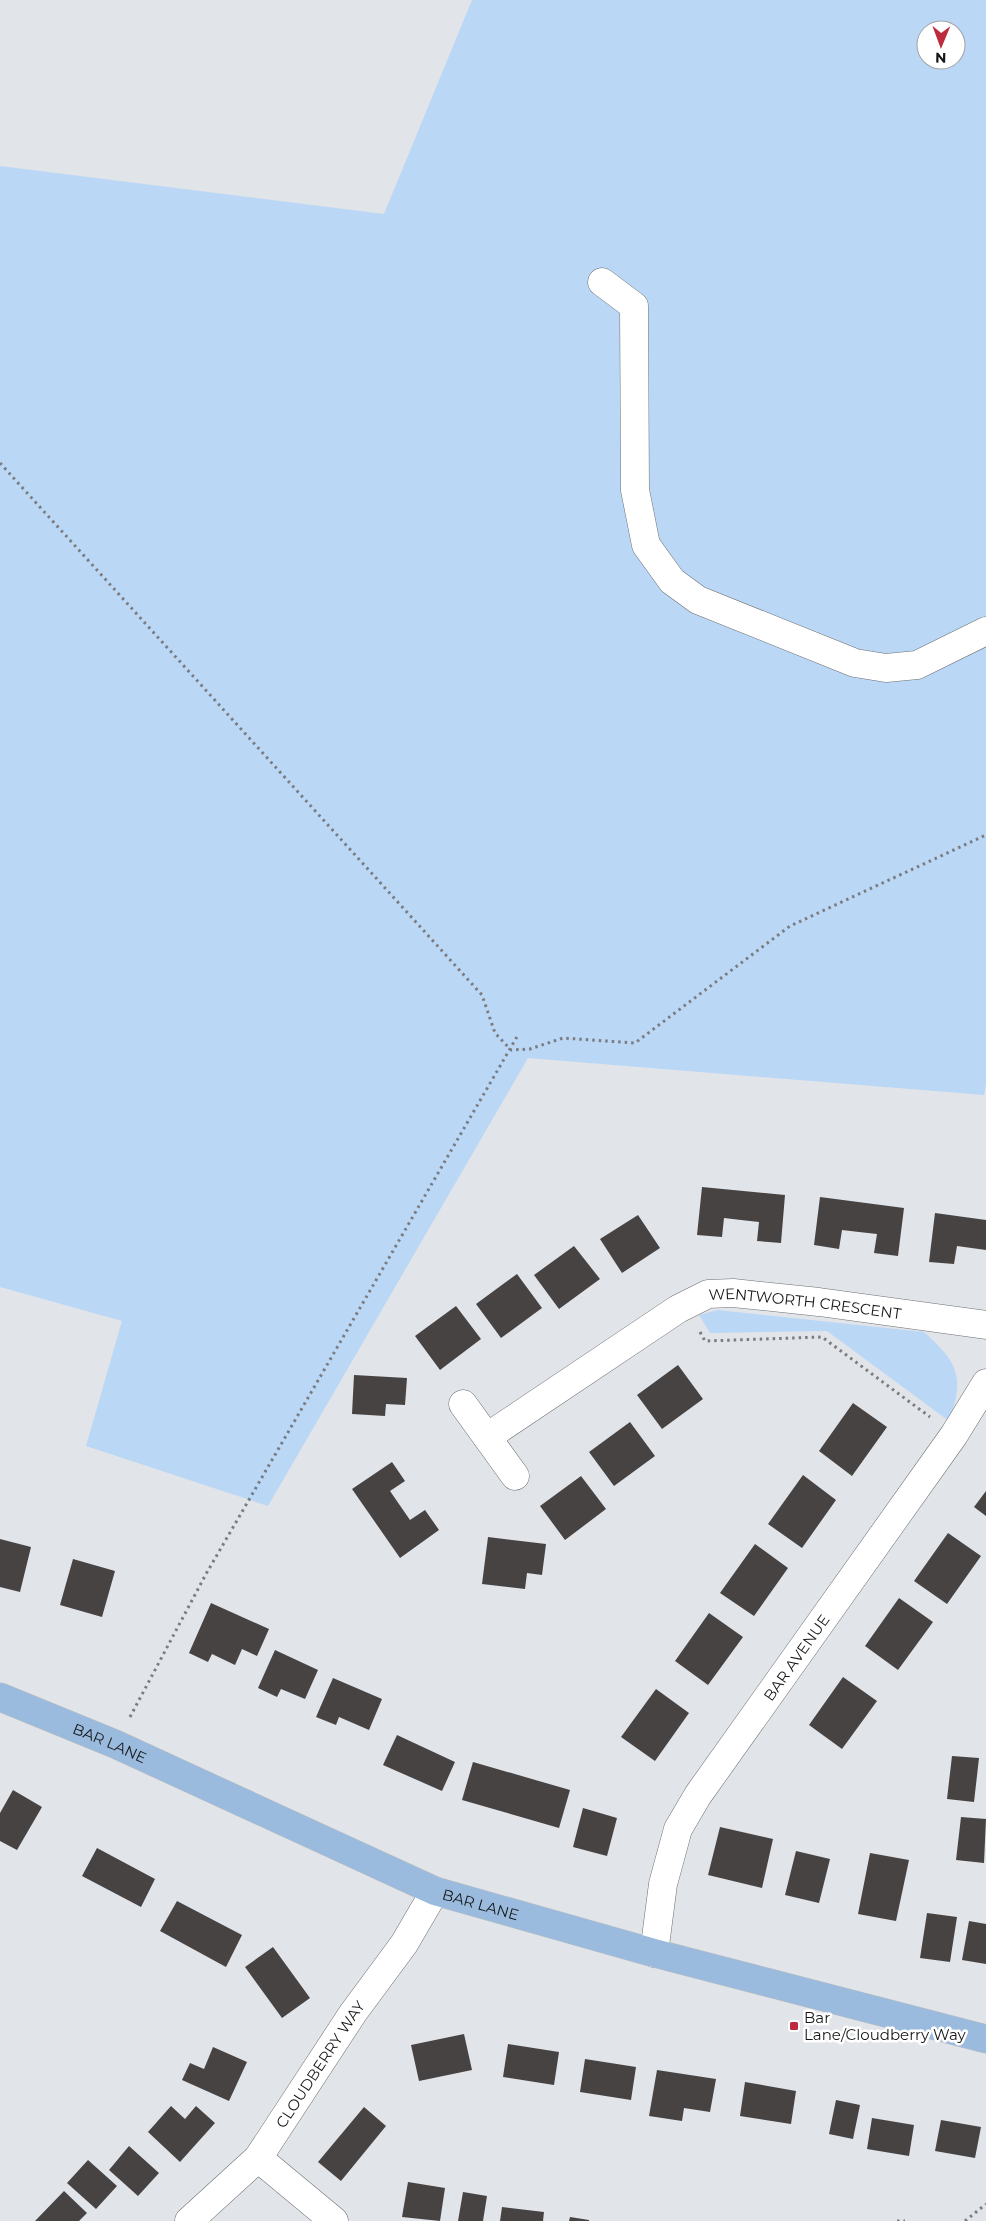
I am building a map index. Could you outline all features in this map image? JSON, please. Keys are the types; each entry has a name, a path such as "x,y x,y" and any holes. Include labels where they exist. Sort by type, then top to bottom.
{"main road":[{"name":"BAR LANE","path":"0,1697 115,1744 435,1891 654,1952 986,2040"}],"street":[{"path":"602,282 634,306 635,490 646,545 672,581 698,600 855,663 878,666 917,665 986,631"},
{"name":"WENTWORTH CRESCENT","path":"487,1437 688,1304 708,1294 733,1292 986,1325"},
{"name":"BAR AVENUE","path":"654,1952 662,1884 678,1829 704,1787 954,1435 986,1383"},
{"path":"463,1404 515,1476"},
{"name":"CLOUDBERRY WAY","path":"189,2221 258,2158 353,2014 404,1944 435,1891"},
{"path":"258,2158 334,2221"}],"path":[{"path":"0,463 482,995 495,1033 510,1050"},
{"path":"510,1050 530,1049 563,1038 635,1043 790,926 986,835"},
{"path":"115,1744 206,1574 518,1035"},
{"path":"688,1304 704,1341 822,1337 954,1435"},
{"path":"965,2221 986,2204"},
{"path":"897,2221 905,2221"}],"shaded area":[{"path":"472,0 986,0 986,1084 984,1095 528,1058 268,1506 86,1446 122,1321 0,1287 0,166 384,214"},
{"path":"718,1310 924,1332 951,1362 955,1372 957,1393 949,1421 827,1331 710,1333 699,1315"}],"building":[{"path":"702,1187 785,1195 781,1243 757,1241 759,1222 724,1218 722,1237 697,1235"},
{"path":"820,1197 904,1208 898,1256 874,1253 877,1234 842,1230 839,1249 814,1245"},
{"path":"935,1213 986,1220 986,1250 957,1246 954,1264 929,1262"},
{"path":"638,1215 660,1248 622,1273 600,1239"},
{"path":"574,1246 600,1279 559,1309 534,1275"},
{"path":"517,1274 542,1308 501,1338 476,1304"},
{"path":"456,1306 481,1339 440,1370 415,1336"},
{"path":"678,1365 703,1399 662,1429 637,1395"},
{"path":"354,1375 407,1378 405,1405 386,1404 385,1416 352,1414"},
{"path":"853,1403 887,1427 852,1476 819,1451"},
{"path":"630,1422 655,1456 614,1486 589,1452"},
{"path":"392,1462 405,1481 390,1491 410,1520 425,1510 439,1530 400,1558 352,1489"},
{"path":"803,1475 836,1500 802,1548 768,1524"},
{"path":"581,1476 606,1509 565,1540 540,1506"},
{"path":"986,1491 986,1516 974,1507"},
{"path":"948,1533 981,1556 947,1604 914,1581"},
{"path":"488,1537 546,1544 542,1575 527,1573 525,1589 482,1584"},
{"path":"0,1539 31,1547 20,1592 0,1587"},
{"path":"755,1544 788,1568 754,1616 720,1593"},
{"path":"73,1559 115,1571 102,1617 60,1605"},
{"path":"899,1598 933,1622 898,1670 865,1646"},
{"path":"211,1603 269,1629 257,1656 242,1649 235,1665 212,1654 208,1662 189,1653"},
{"path":"709,1613 743,1637 708,1685 675,1661"},
{"path":"275,1650 318,1670 305,1699 281,1689 277,1697 258,1688"},
{"path":"843,1677 877,1701 842,1749 809,1725"},
{"path":"333,1678 382,1699 369,1730 339,1717 336,1725 316,1717"},
{"path":"656,1689 689,1713 655,1761 621,1737"},
{"path":"397,1735 455,1762 442,1791 383,1765"},
{"path":"952,1756 979,1758 974,1802 947,1799"},
{"path":"473,1762 570,1790 559,1828 462,1800"},
{"path":"13,1790 42,1807 17,1850 0,1841 0,1813"},
{"path":"583,1808 617,1818 607,1856 573,1847"},
{"path":"961,1817 986,1819 984,1863 956,1860"},
{"path":"720,1827 773,1839 762,1888 708,1875"},
{"path":"97,1848 155,1879 141,1907 82,1876"},
{"path":"796,1851 830,1859 819,1903 785,1895"},
{"path":"870,1853 909,1860 896,1921 858,1914"},
{"path":"177,1901 242,1935 226,1967 160,1931"},
{"path":"927,1913 957,1917 950,1962 920,1958"},
{"path":"969,1921 986,1924 986,1964 962,1960"},
{"path":"273,1947 310,1998 282,2018 245,1967"},
{"path":"464,2034 472,2070 419,2081 411,2045"},
{"path":"508,2044 559,2052 554,2085 503,2077"},
{"path":"213,2047 247,2062 229,2101 182,2080 190,2063 204,2069"},
{"path":"585,2059 636,2067 631,2100 580,2092"},
{"path":"657,2070 716,2079 710,2112 684,2108 682,2121 649,2116"},
{"path":"745,2082 796,2091 791,2124 740,2116"},
{"path":"836,2100 860,2105 853,2139 829,2134"},
{"path":"171,2106 185,2119 196,2106 215,2123 180,2162 148,2132"},
{"path":"364,2107 386,2126 341,2181 318,2162"},
{"path":"872,2118 914,2125 909,2156 867,2149"},
{"path":"941,2120 981,2127 975,2158 935,2151"},
{"path":"129,2146 159,2173 138,2196 109,2170"},
{"path":"88,2160 117,2186 96,2209 67,2183"},
{"path":"408,2182 445,2188 440,2221 402,2217"},
{"path":"64,2191 87,2213 79,2221 35,2221"},
{"path":"463,2192 487,2196 483,2221 458,2221"},
{"path":"502,2207 544,2212 543,2221 500,2221"},
{"path":"570,2217 589,2220 589,2221 569,2221"}],"place":[{"name":"Bar Lane/Cloudberry Way","path":"794,2026"}]}
